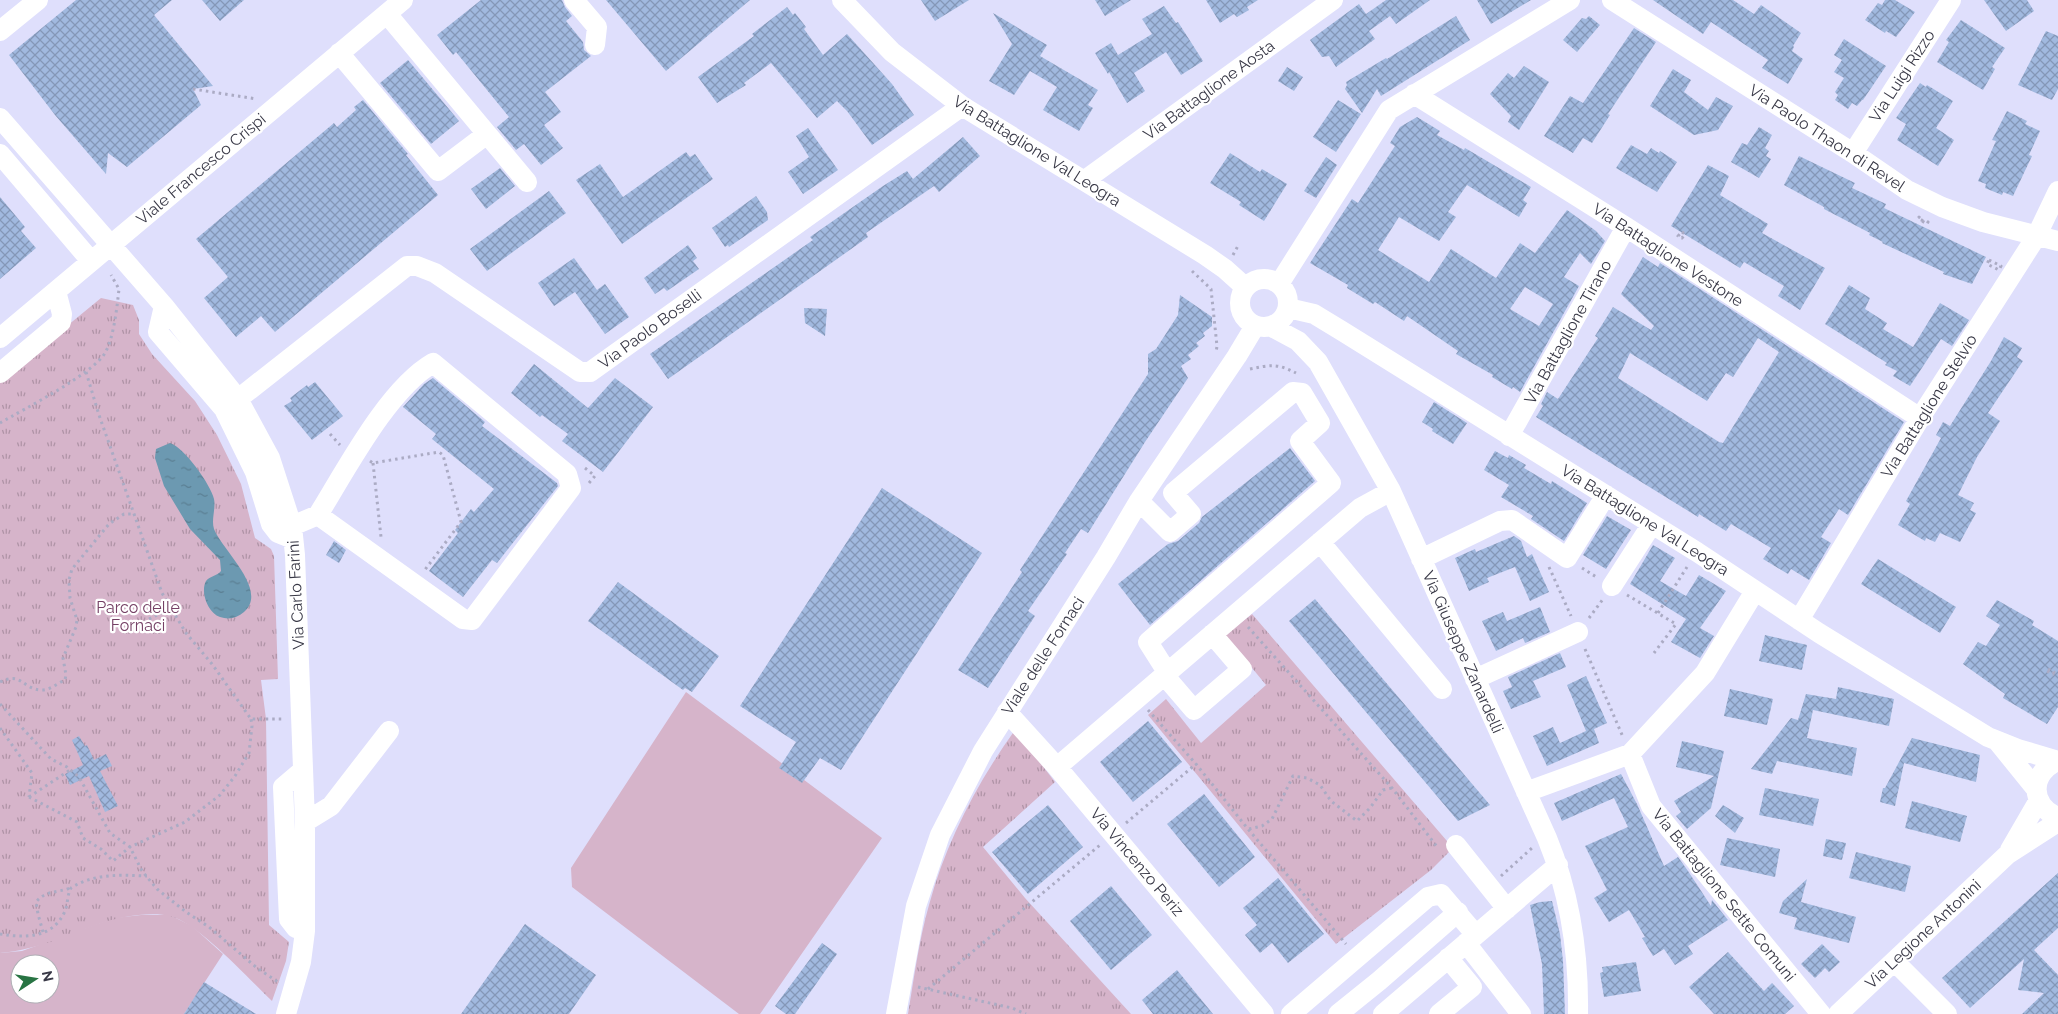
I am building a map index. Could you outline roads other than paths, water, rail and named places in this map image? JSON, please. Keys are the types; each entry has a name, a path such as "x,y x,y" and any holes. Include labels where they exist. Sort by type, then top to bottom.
{"street":[{"path":"0,31 38,0"},
{"name":"Viale Francesco Crispi","path":"0,338 403,0"},
{"path":"574,0 597,27 595,45"},
{"name":"Via Battaglione Val Leogra","path":"842,0 892,52 962,106 1205,255 1225,268 1245,287"},
{"name":"Via Battaglione Aosta","path":"1084,180 1333,0"},
{"path":"1279,284 1388,110 1570,0"},
{"name":"Via Paolo Thaon di Revel","path":"1612,0 1853,153 1907,190 1942,207 1983,222 2036,237 2058,241"},
{"name":"Via Luigi Rizzo","path":"1853,153 1951,0"},
{"path":"387,14 527,182"},
{"path":"339,54 438,171 487,134"},
{"name":"Via Battaglione Vestone","path":"1414,94 1626,227 1920,418"},
{"name":"Via Paolo Boselli","path":"238,399 407,266 417,266 435,273 580,372 590,372 962,106"},
{"path":"0,118 100,254"},
{"path":"0,154 100,254"},
{"name":"Via Battaglione Stelvio","path":"1799,620 1920,418 2036,237 2058,191"},
{"name":"Via Battaglione Tirano","path":"1509,436 1626,227"},
{"name":"Via Carlo Farini","path":"100,254 164,306 238,399 270,458 292,532 296,555 305,822 305,931 301,962 286,1014"},
{"path":"1261,279 1279,284 1286,294 1288,308 1284,316 1278,322 1263,326 1245,319 1240,309 1240,297 1245,287 1252,281 1261,279"},
{"path":"0,373 61,322 62,314 56,291"},
{"path":"164,306 158,332 224,409 256,472 271,524 278,533 292,532 318,515 390,403 418,371 433,363 567,474 571,488 472,620 463,619 318,515"},
{"name":"Via Battaglione Val Leogra","path":"1288,308 1314,314 1652,524 1799,620 1998,742 2058,761"},
{"name":"Via Giuseppe Zanardelli","path":"1263,326 1298,341 1318,362 1391,491 1558,866 1570,912 1574,941 1578,1014"},
{"name":"Viale delle Fornaci","path":"896,1014 916,906 940,835 983,751 1140,501 1237,356 1263,326"},
{"path":"1140,501 1170,532 1191,514 1172,492 1293,392 1302,392 1320,423 1300,441 1331,483 1148,642 1166,674 1194,710 1242,669 1212,634"},
{"path":"1057,767 1360,508 1391,491"},
{"path":"1421,559 1500,521 1512,520 1567,558 1606,495"},
{"path":"1612,586 1652,524"},
{"path":"1320,542 1442,688"},
{"path":"1526,792 1630,754 1705,673 1755,591"},
{"path":"1475,679 1578,632"},
{"name":"Via Vincenzo Periz","path":"1007,712 1057,767 1264,1014"},
{"path":"305,822 330,806 389,731"},
{"name":"Via Battaglione Val Leogra","path":"1998,742 2049,813 2058,816"},
{"name":"Via Battaglione Sette Comuni","path":"1630,754 1651,806 1821,1014"},
{"name":"Via Legione Antonini","path":"2008,854 2037,794 2038,779 2042,771 2058,761"},
{"path":"303,770 283,787 290,919 296,928 305,931"},
{"name":"Via Legione Antonini","path":"1838,1014 2008,854 2058,822"},
{"path":"1448,848 1507,909"},
{"path":"1383,1014 1558,866"},
{"path":"1296,1013 1428,896 1441,894 1458,912 1471,939 1522,1014"},
{"path":"1338,1014 1458,912"},
{"path":"1439,1014 1472,987 1448,958"},
{"path":"1894,962 1947,1014"}],"water":[{"path":"170,443 182,451 208,485 214,499 214,529 248,582 251,593 250,603 239,616 230,618 220,617 212,611 206,602 204,586 208,579 221,571 220,560 190,529 164,486 155,458 156,449"}],"park label":[{"name":"Parco delle Fornaci","path":"138,616"}]}
